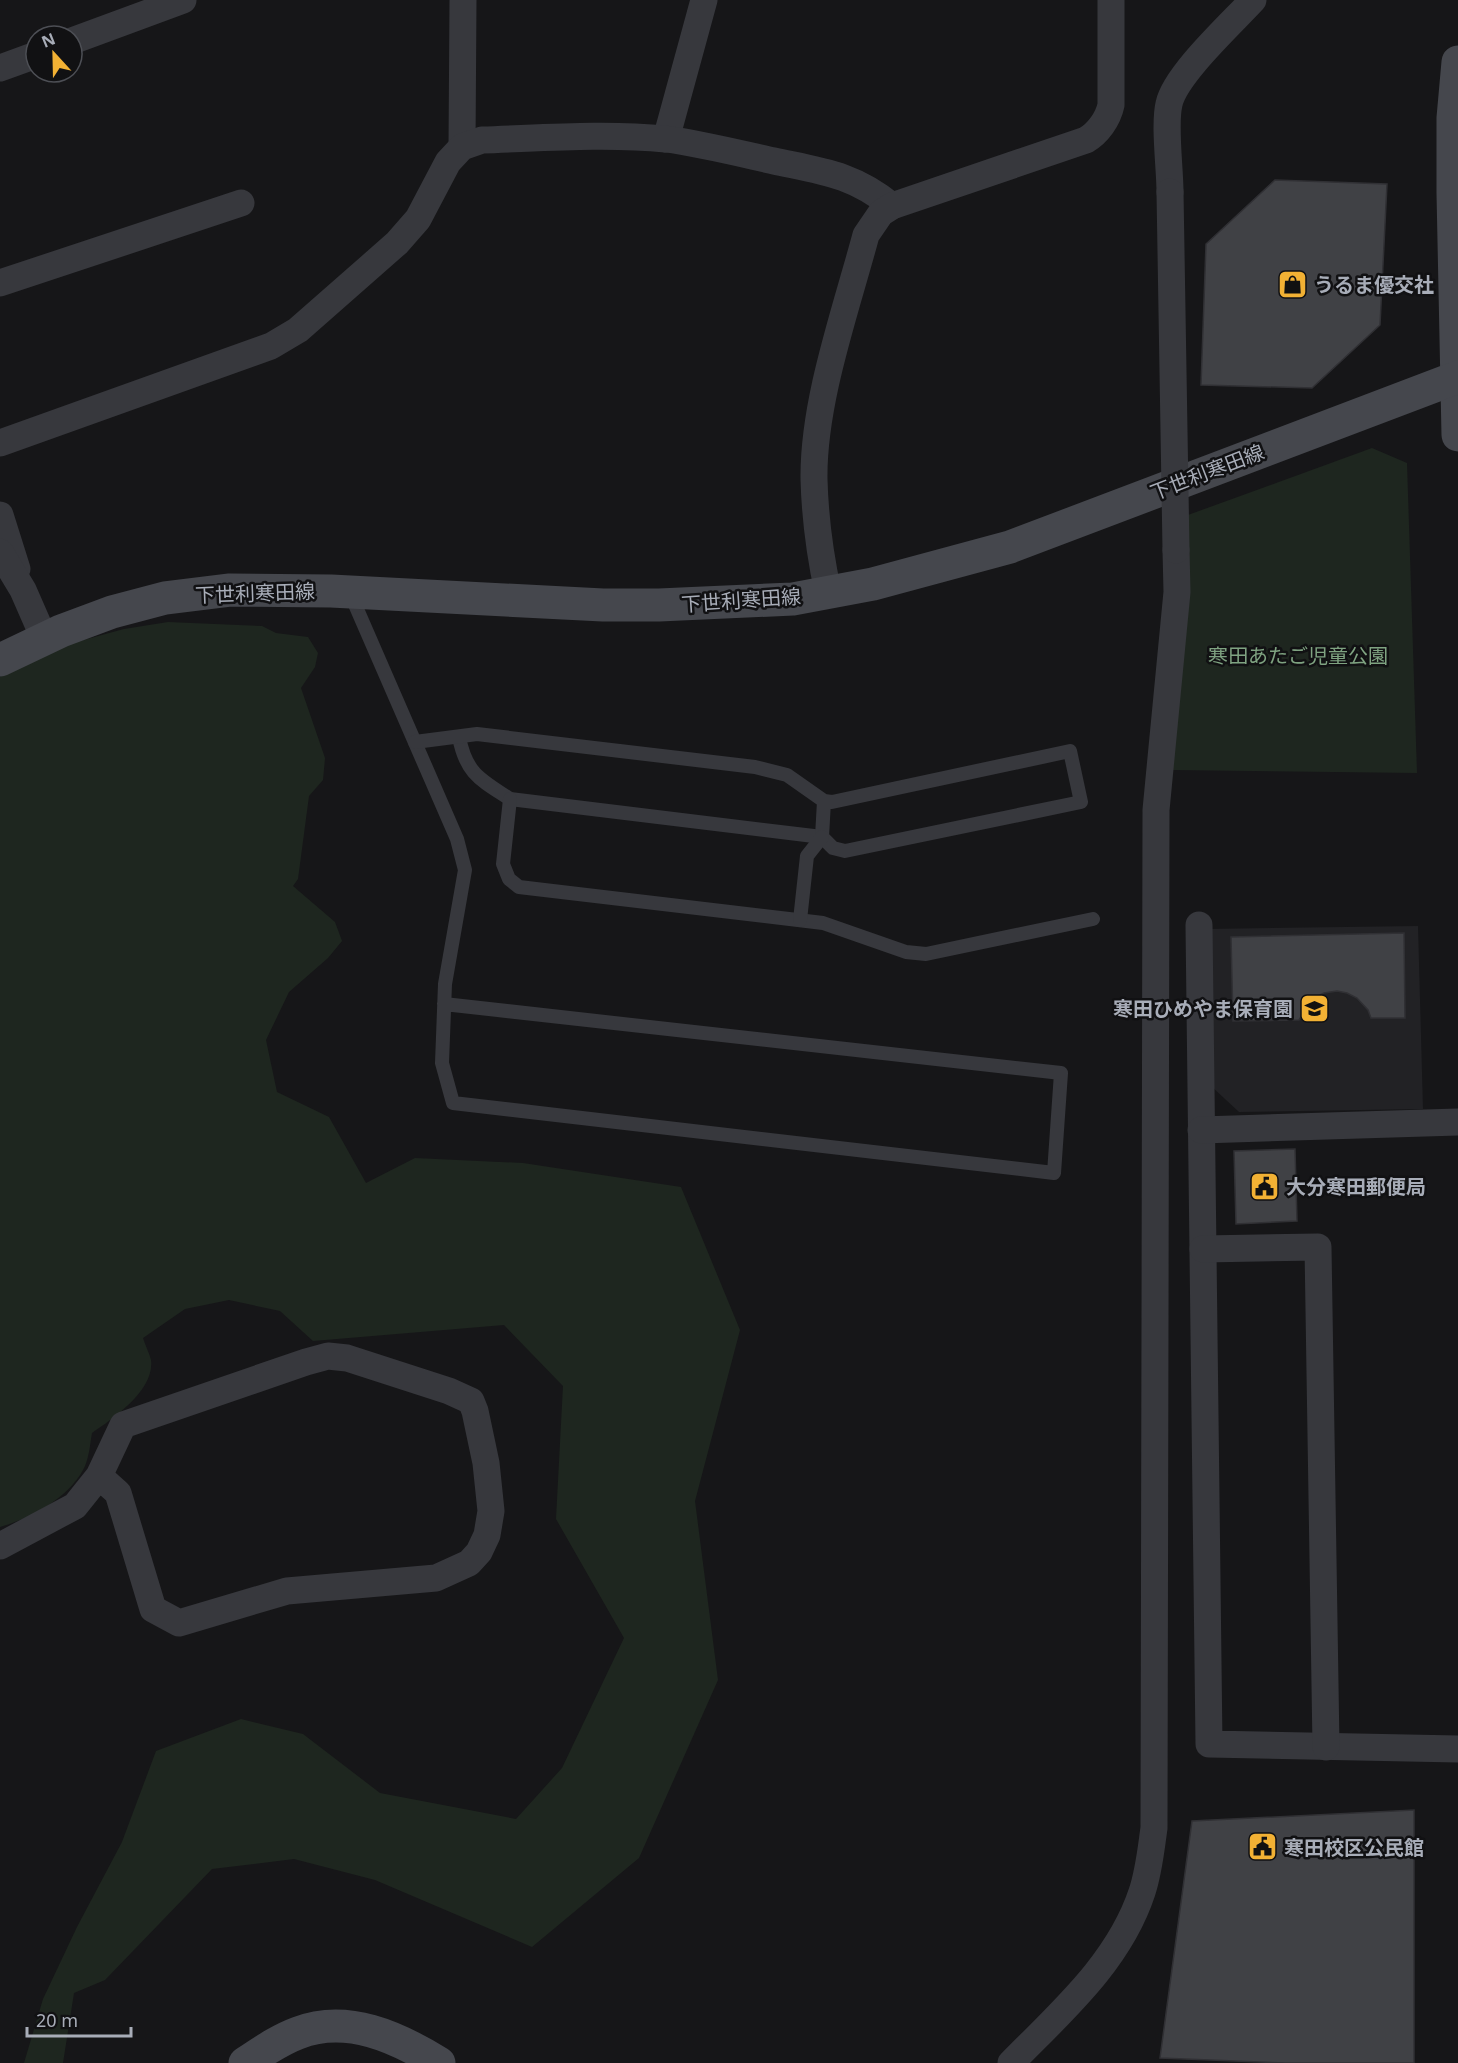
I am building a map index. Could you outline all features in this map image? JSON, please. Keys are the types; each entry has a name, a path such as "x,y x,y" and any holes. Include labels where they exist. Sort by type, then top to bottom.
{"main road":[{"path":"1458,62 1453,118 1458,435"},
{"name":"下世利寒田線","path":"0,660 44,638 112,612 165,598 248,590 349,591 603,605 648,605 793,599 873,584 1010,547 1457,377"},
{"path":"245,2063 280,2041 300,2032 323,2027 348,2026 388,2036 413,2046 439,2063"}],"street":[{"path":"84,37 183,0"},
{"path":"462,147 463,0"},
{"path":"666,140 704,0"},
{"path":"828,592 820,549 814,477 823,396 866,235 881,213 892,206 1093,136 1109,115 1111,105 1111,0"},
{"path":"1011,2063 1085,1989 1126,1929 1142,1893 1149,1866 1154,1828 1156,810 1177,592 1168,116 1171,95 1186,73 1253,0"},
{"path":"0,68 24,59"},
{"path":"0,443 271,346 298,330 398,243 418,219 448,162 462,147 482,140 618,136 700,145 833,174 865,186 892,206"},
{"path":"0,283 241,203"},
{"path":"0,515 23,590 44,638"},
{"path":"0,552 23,590"},
{"path":"1199,925 1209,1744 1458,1749"},
{"path":"1201,1130 1458,1122"},
{"path":"1203,1249 1318,1247 1326,1747"},
{"path":"0,1546 75,1506 99,1476 123,1425 328,1356 347,1358 471,1401 486,1463 491,1511 487,1535 479,1552 468,1563 436,1578 287,1591 179,1623 153,1609 118,1493 99,1476"}],"lane":[{"path":"349,591 457,839 465,870 445,984 444,1004 442,1063 453,1103 1054,1173 1061,1073 444,1004"},
{"path":"415,742 477,734 755,766 787,775 824,801 832,802 1070,751 1081,802 845,851 833,848 822,837 510,799 477,778 466,762 459,737"},
{"path":"510,799 503,864 509,879 519,887 824,923 906,952 926,954 1093,919"},
{"path":"800,920 807,856 822,837 824,801"}],"shaded area":[{"name":"寒田ひめやま保育園","path":"1418,926 1423,1109 1239,1112 1211,1086 1206,929"}],"green space":[{"name":"寒田あたご児童公園","path":"1372,448 1407,463 1417,773 1172,770 1188,515"},
{"path":"168,622 262,626 276,633 308,637 318,653 315,667 301,688 325,758 323,780 309,796 298,879 293,886 335,922 342,941 328,958 289,992 266,1040 277,1092 329,1117 366,1183 415,1158 523,1163 681,1187 740,1330 695,1501 718,1680 639,1858 532,1947 375,1880 294,1859 212,1869 105,1980 74,1993 63,2063 24,2063 43,1999 77,1927 122,1842 156,1751 241,1719 303,1734 380,1793 516,1819 562,1768 624,1638 556,1519 563,1386 504,1325 313,1341 280,1311 229,1300 185,1309 143,1338 151,1360 151,1371 147,1382 131,1402 92,1433 87,1462 68,1490 36,1513 0,1527 0,677 36,653 124,629"}],"building":[{"name":"うるま優交社","path":"1275,180 1387,184 1380,325 1312,388 1201,385 1206,244"},
{"path":"1404,933 1405,1018 1371,1018 1368,1010 1357,998 1337,991 1324,993 1312,999 1299,1020 1233,1021 1231,937"},
{"name":"大分寒田郵便局","path":"1295,1149 1297,1221 1236,1224 1234,1151"},
{"path":"1414,1810 1414,2063 1285,2063 1160,2058 1192,1821"}],"place":[{"name":"うるま優交社","path":"1293,284"},
{"name":"寒田ひめやま保育園","path":"1314,1008"},
{"name":"大分寒田郵便局","path":"1265,1186"},
{"name":"寒田校区公民館","path":"1263,1847"}]}
